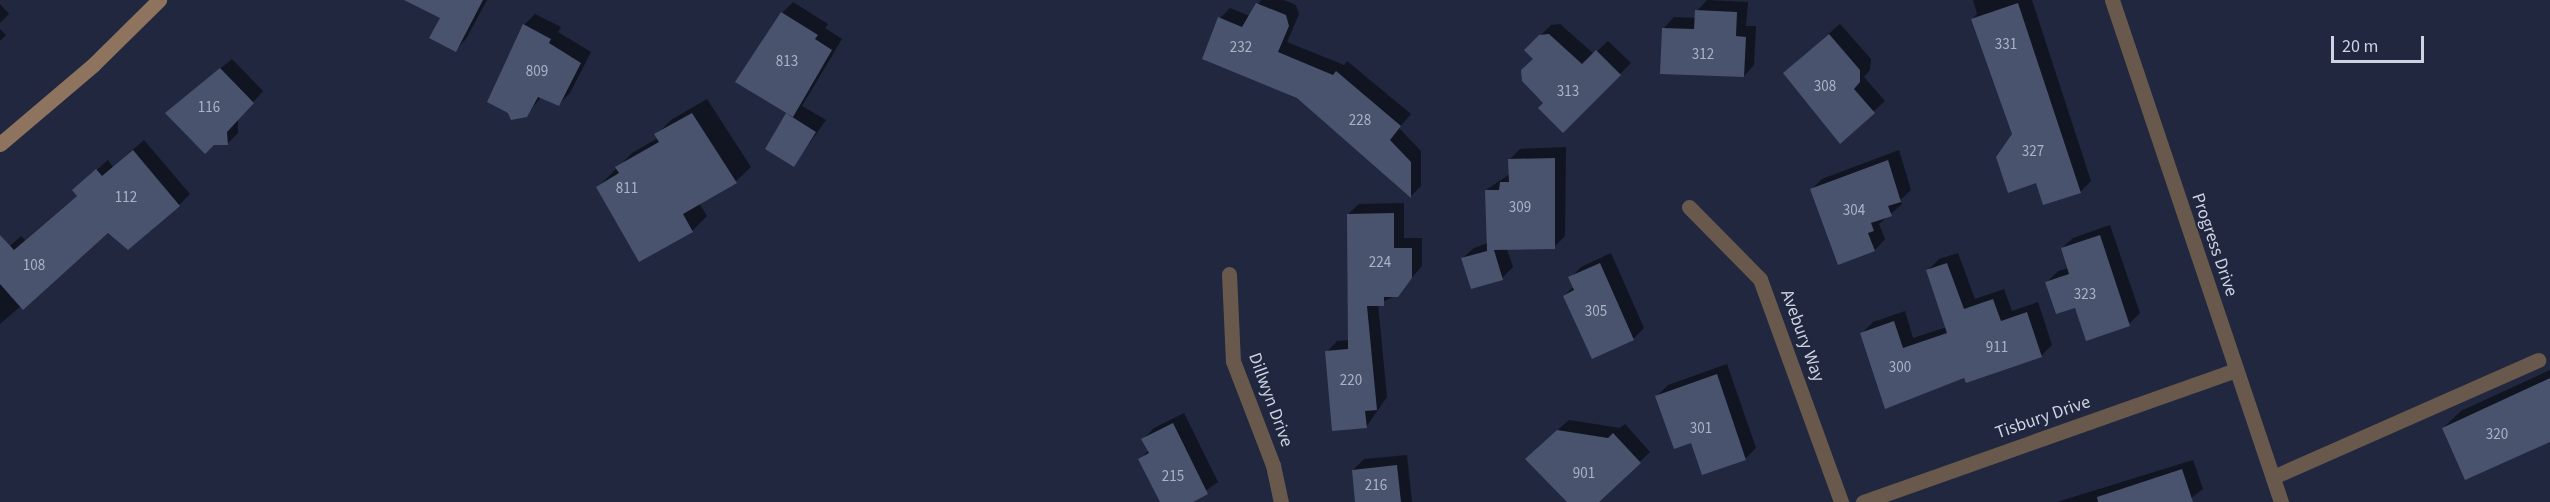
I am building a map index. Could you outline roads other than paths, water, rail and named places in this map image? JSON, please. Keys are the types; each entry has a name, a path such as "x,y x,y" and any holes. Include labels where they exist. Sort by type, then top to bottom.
{"street":[{"path":"0,144 93,65 159,0"},
{"name":"Progress Drive","path":"2112,0 2281,502"},
{"name":"Avebury Way","path":"1689,207 1760,279 1841,502"},
{"name":"Dillwyn Drive","path":"1229,274 1233,361 1273,465 1281,502"},
{"path":"2273,477 2538,360"},
{"name":"Tisbury Drive","path":"1863,502 2236,370"}]}
